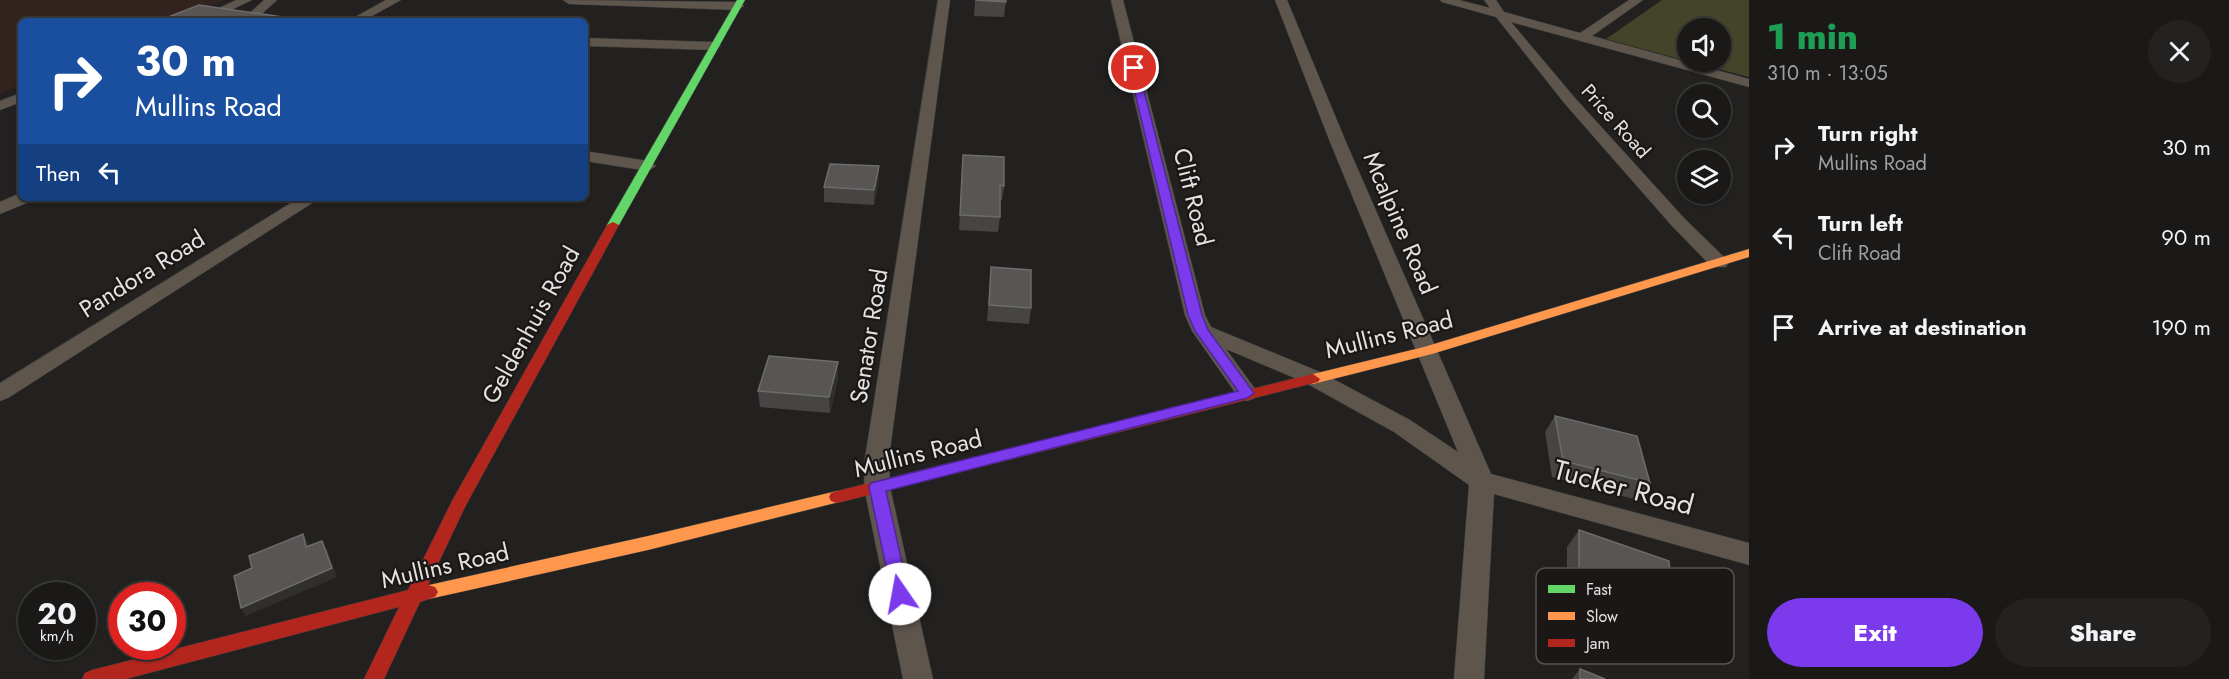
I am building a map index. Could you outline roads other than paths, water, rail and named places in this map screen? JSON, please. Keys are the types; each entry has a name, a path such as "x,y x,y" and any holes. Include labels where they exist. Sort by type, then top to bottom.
{"street":[{"path":"206,18 246,0"},
{"path":"250,18 271,0"},
{"path":"360,18 395,0"},
{"path":"569,0 740,3"},
{"name":"Senator Road","path":"918,679 877,487 880,430 944,0"},
{"name":"Clift Road","path":"1117,0 1190,300 1202,331 1247,393"},
{"name":"Mcalpine Road","path":"1281,0 1338,142 1482,481 1478,585 1469,679"},
{"path":"1446,0 1749,83"},
{"name":"Price Road","path":"1490,0 1511,31 1570,101 1678,222 1719,263"},
{"path":"1582,37 1637,0"},
{"name":"Geldenhuis Road","path":"374,679 411,596 526,378 740,3"},
{"path":"588,42 714,45"},
{"path":"0,106 18,99"},
{"path":"588,156 648,166"},
{"path":"0,209 18,200"},
{"name":"Pandora Road","path":"0,393 306,201"},
{"name":"Mullins Road","path":"92,679 411,596 648,543 1247,393 1427,351 1749,253"},
{"name":"Tucker Road","path":"1202,331 1312,377 1402,426 1482,481 1749,554"}]}
